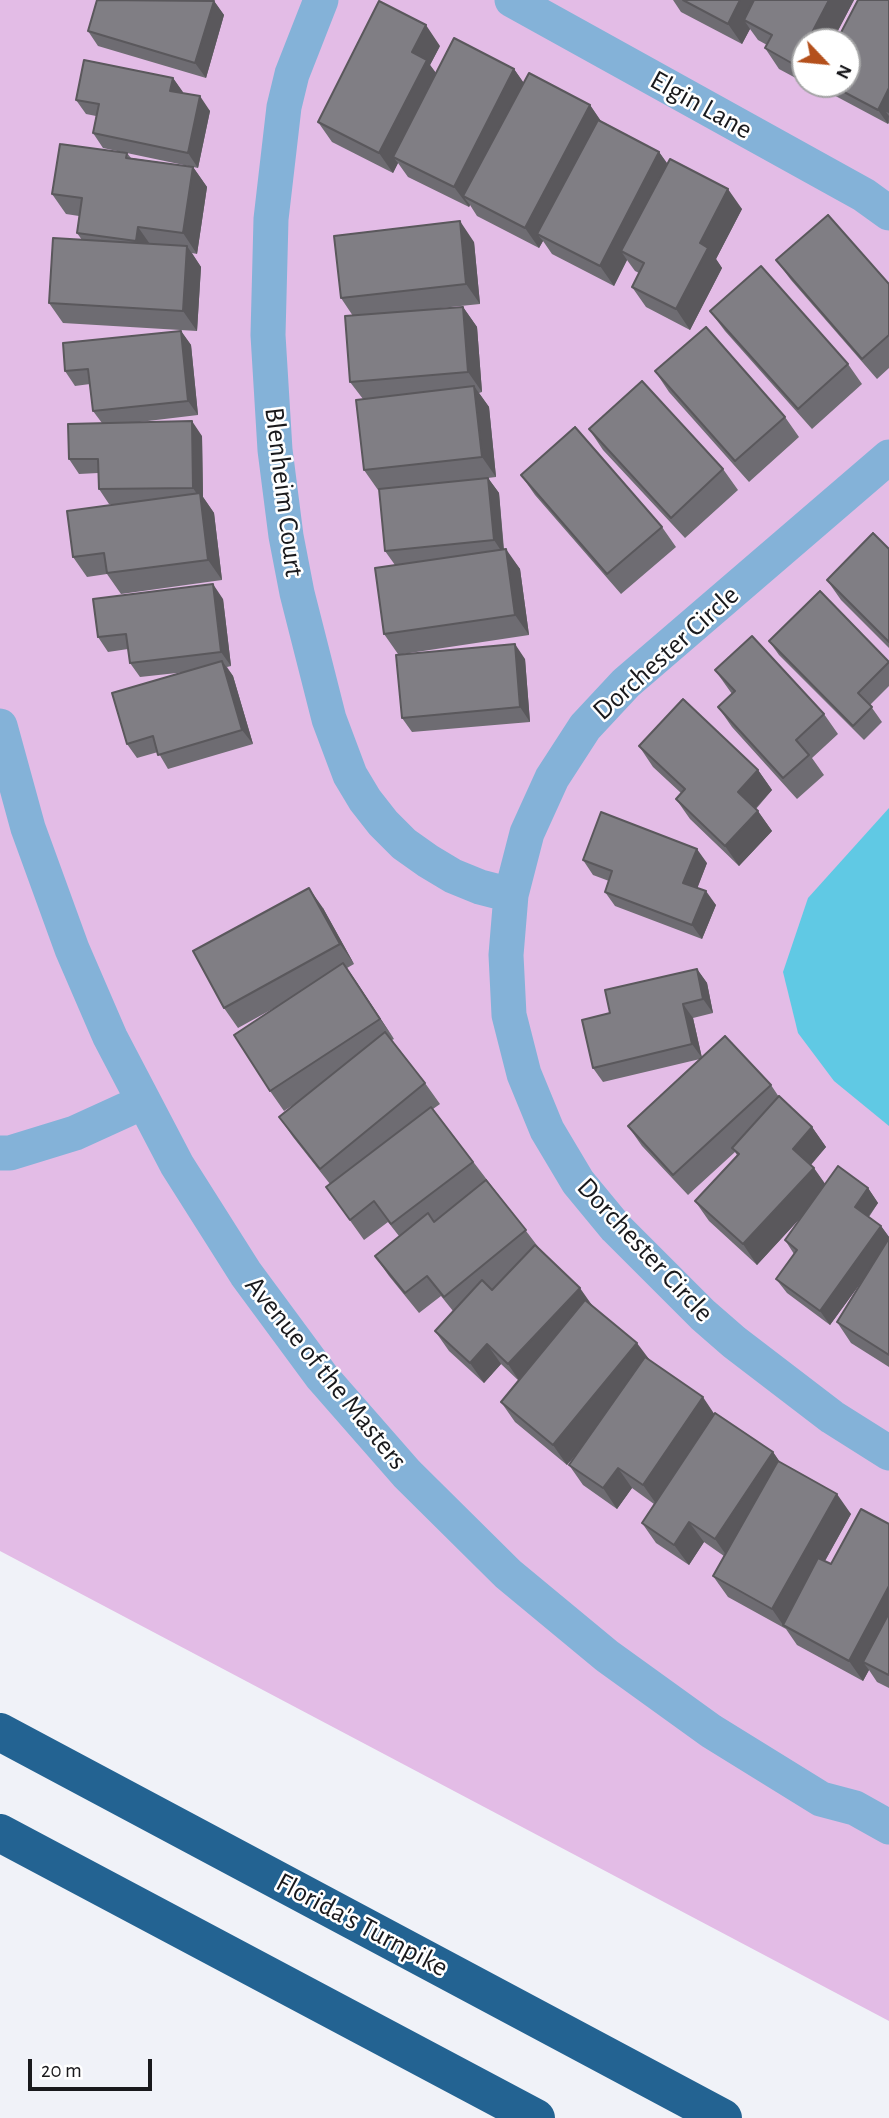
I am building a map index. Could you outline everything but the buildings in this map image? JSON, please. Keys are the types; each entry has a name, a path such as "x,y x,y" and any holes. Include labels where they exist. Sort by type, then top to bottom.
{"highway":[{"name":"Florida's Turnpike","path":"0,1732 723,2118"},
{"path":"0,1833 536,2118"}],"street":[{"name":"Blenheim Court","path":"321,0 292,74 284,107 271,219 268,335 275,450 286,536 297,593 329,719 350,775 365,800 404,844 428,861 453,876 511,895"},
{"name":"Elgin Lane","path":"512,0 864,195 889,213"},
{"name":"Dorchester Circle","path":"889,457 626,682 585,727 552,778 527,833 511,895 506,955 509,1015 523,1074 547,1130 578,1182 616,1228 703,1315 832,1417 889,1453"},
{"name":"Avenue of the Masters","path":"0,726 28,828 72,949 110,1037 177,1166 246,1274 322,1377 407,1474 508,1574 607,1656 711,1731 821,1799 855,1808 889,1827"},
{"path":"0,1153 10,1153 75,1133 143,1102"}],"shaded area":[{"path":"0,0 889,0 889,2021 0,1551"}],"water":[{"path":"889,808 889,1126 834,1081 798,1033 783,972 808,898"}]}
